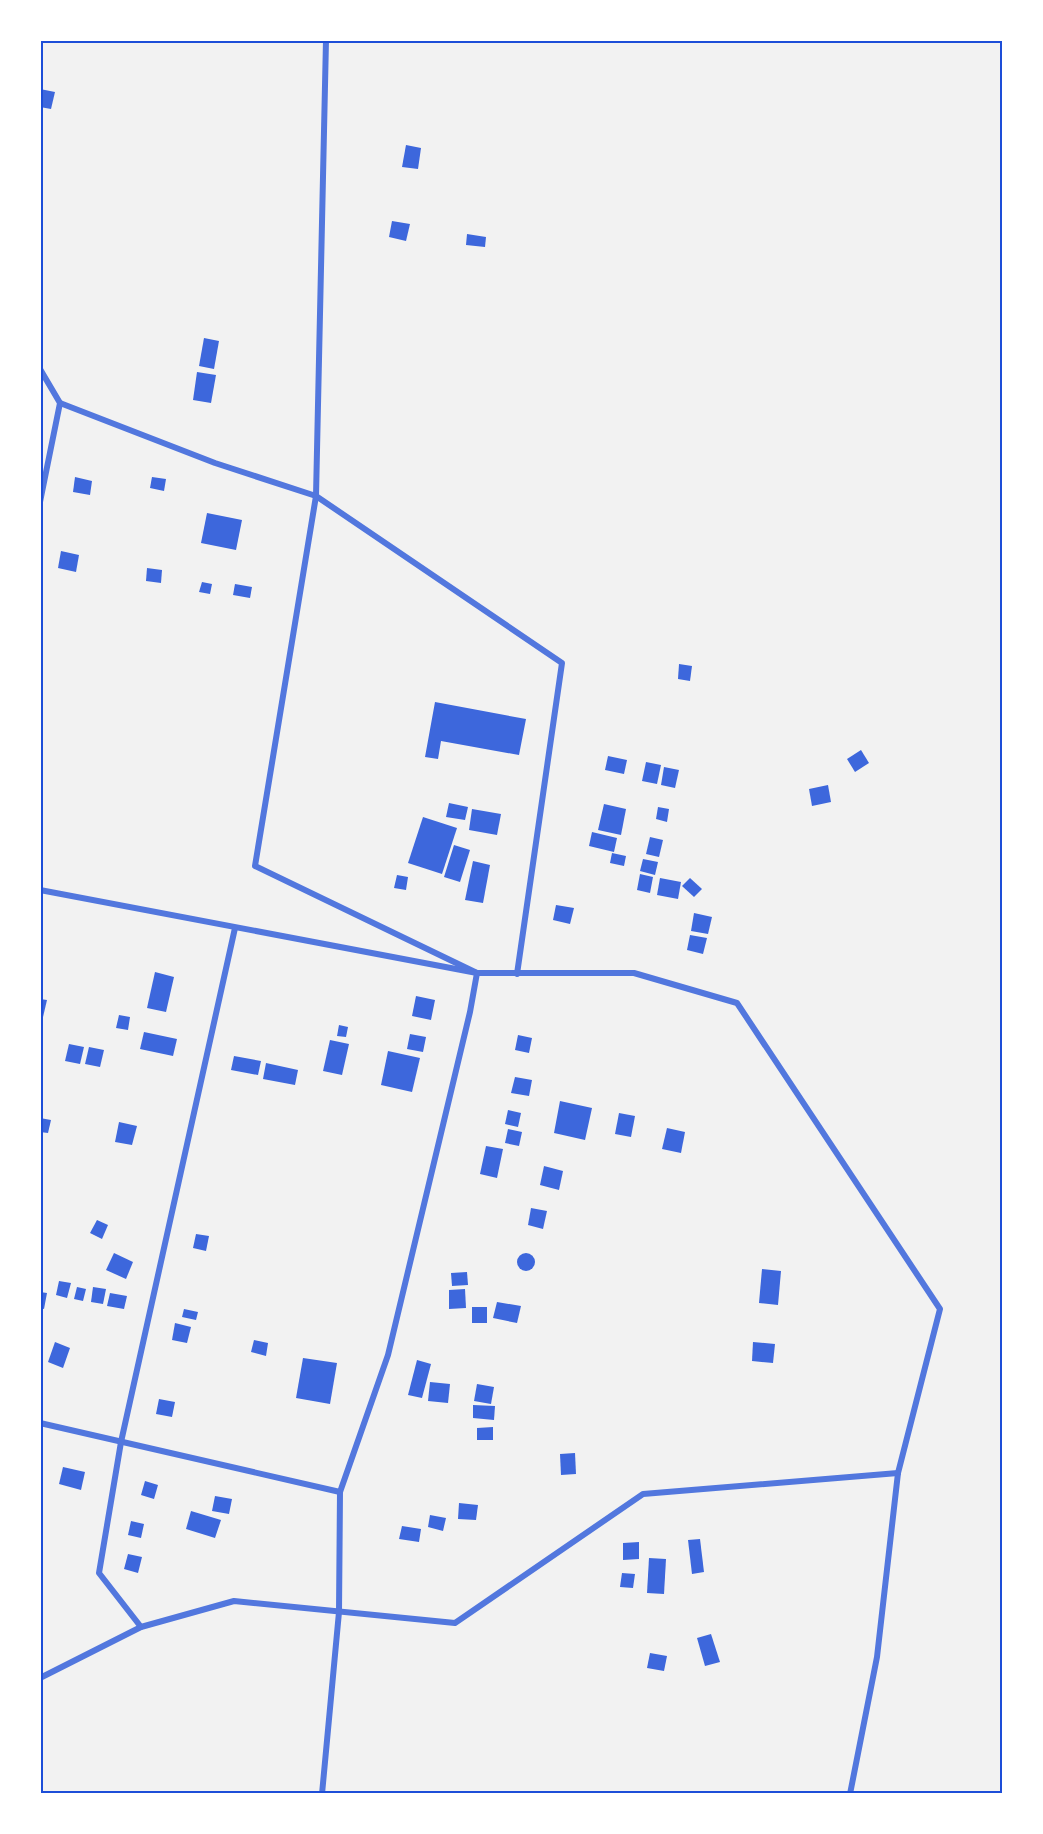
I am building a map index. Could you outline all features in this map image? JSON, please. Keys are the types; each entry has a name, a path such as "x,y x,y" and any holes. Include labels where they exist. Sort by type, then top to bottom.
{"street":[{"path":"326,40 316,496 255,866 477,973"},
{"path":"40,369 60,403 214,463 316,496 562,663 517,974"},
{"path":"40,502 60,403"},
{"path":"40,890 477,973 634,974 737,1003 940,1309 898,1473 877,1657 850,1794"},
{"path":"141,1628 99,1574 121,1442 235,928"},
{"path":"322,1794 339,1612 340,1492 388,1355 470,1012 477,973"},
{"path":"40,1424 340,1492"},
{"path":"40,1678 141,1628 234,1601 455,1623 643,1494 898,1473"}],"building":[{"path":"40,89 55,92 51,109 40,107"},
{"path":"406,145 421,148 418,169 402,167"},
{"path":"392,221 410,224 406,241 389,237"},
{"path":"467,234 486,237 485,247 466,245"},
{"path":"204,338 219,341 214,369 199,366"},
{"path":"197,372 216,375 211,403 193,400"},
{"path":"75,477 92,481 90,495 73,492"},
{"path":"152,477 166,479 164,491 150,488"},
{"path":"207,513 242,520 236,550 201,543"},
{"path":"61,551 79,555 76,572 58,568"},
{"path":"147,568 162,570 161,583 146,581"},
{"path":"202,582 212,584 210,594 199,592"},
{"path":"235,584 252,587 250,598 233,595"},
{"path":"679,664 692,666 690,681 678,679"},
{"path":"435,702 526,719 519,755 441,741 438,759 425,757"},
{"path":"861,750 869,763 855,772 847,759"},
{"path":"608,756 627,760 624,774 605,770"},
{"path":"646,762 661,765 657,784 642,781"},
{"path":"664,767 679,770 675,788 661,785"},
{"path":"828,785 831,802 812,806 809,789"},
{"path":"449,803 468,807 465,820 446,817"},
{"path":"604,804 626,809 621,835 598,830"},
{"path":"658,807 669,809 667,822 656,819"},
{"path":"472,809 501,814 497,835 469,830"},
{"path":"423,817 457,828 442,874 408,863"},
{"path":"592,832 617,838 614,852 589,846"},
{"path":"650,837 663,840 659,857 646,854"},
{"path":"454,845 470,850 460,882 444,877"},
{"path":"612,853 626,856 624,866 610,863"},
{"path":"643,859 658,862 655,875 640,871"},
{"path":"473,861 490,865 483,903 465,900"},
{"path":"640,874 653,877 650,893 637,890"},
{"path":"397,875 408,877 406,890 394,888"},
{"path":"660,878 681,882 678,899 657,895"},
{"path":"690,878 702,889 694,897 682,886"},
{"path":"556,905 574,908 570,924 553,920"},
{"path":"694,913 712,917 708,934 691,931"},
{"path":"690,935 707,938 703,954 687,950"},
{"path":"155,972 174,977 166,1012 147,1008"},
{"path":"416,996 435,1000 431,1020 412,1016"},
{"path":"40,999 47,1000 43,1017 40,1016"},
{"path":"119,1015 130,1017 128,1030 116,1028"},
{"path":"339,1025 348,1027 346,1037 337,1036"},
{"path":"144,1032 177,1039 173,1056 140,1049"},
{"path":"410,1034 426,1037 423,1052 407,1049"},
{"path":"518,1035 532,1038 529,1053 515,1050"},
{"path":"330,1040 349,1044 342,1075 323,1071"},
{"path":"69,1044 84,1047 80,1064 65,1061"},
{"path":"89,1047 104,1050 100,1067 85,1064"},
{"path":"388,1051 420,1058 412,1092 381,1085"},
{"path":"234,1056 261,1061 258,1075 231,1070"},
{"path":"266,1063 298,1070 295,1085 263,1079"},
{"path":"515,1077 532,1080 529,1096 511,1093"},
{"path":"560,1101 592,1108 585,1140 554,1133"},
{"path":"508,1110 521,1113 518,1127 505,1124"},
{"path":"619,1113 635,1116 631,1137 615,1134"},
{"path":"40,1118 51,1120 48,1133 40,1132"},
{"path":"119,1122 137,1126 132,1145 115,1142"},
{"path":"667,1128 685,1132 681,1153 662,1149"},
{"path":"508,1129 522,1132 519,1146 505,1143"},
{"path":"486,1146 503,1149 497,1178 480,1174"},
{"path":"544,1166 563,1171 559,1190 540,1185"},
{"path":"531,1208 547,1211 543,1229 528,1225"},
{"path":"97,1220 108,1225 102,1239 90,1233"},
{"path":"196,1234 209,1236 206,1251 193,1248"},
{"path":"114,1253 133,1262 126,1279 106,1270"},
{"path":"522,1253 530,1253 535,1258 533,1269 522,1271 517,1266 517,1258"},
{"path":"762,1269 781,1271 778,1305 759,1303"},
{"path":"467,1272 468,1285 452,1286 451,1273"},
{"path":"59,1281 71,1283 67,1298 56,1295"},
{"path":"77,1287 86,1289 83,1301 74,1299"},
{"path":"93,1287 106,1289 103,1304 91,1302"},
{"path":"465,1289 466,1308 449,1309 449,1290"},
{"path":"40,1292 47,1293 44,1309 40,1308"},
{"path":"110,1293 127,1296 124,1309 107,1306"},
{"path":"497,1302 521,1306 517,1323 493,1318"},
{"path":"472,1307 487,1307 487,1323 472,1323"},
{"path":"184,1309 198,1312 196,1320 182,1317"},
{"path":"175,1323 191,1327 187,1343 172,1340"},
{"path":"254,1340 268,1343 266,1356 251,1352"},
{"path":"55,1342 70,1348 63,1368 48,1362"},
{"path":"753,1342 775,1344 773,1363 752,1361"},
{"path":"303,1358 337,1363 330,1404 296,1398"},
{"path":"417,1360 431,1364 422,1398 408,1395"},
{"path":"430,1382 450,1384 448,1403 428,1401"},
{"path":"477,1384 494,1387 491,1404 474,1401"},
{"path":"159,1399 175,1402 172,1417 156,1414"},
{"path":"473,1405 495,1406 494,1420 473,1418"},
{"path":"493,1427 493,1440 477,1440 477,1428"},
{"path":"575,1453 576,1474 561,1475 560,1454"},
{"path":"63,1467 85,1472 81,1490 59,1484"},
{"path":"145,1481 158,1485 154,1499 141,1495"},
{"path":"215,1496 232,1499 229,1514 212,1511"},
{"path":"459,1503 478,1505 476,1520 458,1519"},
{"path":"191,1511 221,1520 215,1538 186,1529"},
{"path":"430,1515 446,1518 443,1531 428,1527"},
{"path":"131,1521 144,1524 141,1538 128,1535"},
{"path":"402,1526 421,1529 419,1542 399,1539"},
{"path":"700,1539 704,1572 692,1574 688,1540"},
{"path":"639,1542 639,1559 623,1560 623,1543"},
{"path":"128,1554 142,1557 138,1573 124,1569"},
{"path":"649,1558 666,1559 664,1594 647,1593"},
{"path":"622,1573 635,1574 633,1588 620,1587"},
{"path":"711,1634 720,1662 705,1666 697,1638"},
{"path":"650,1653 667,1656 664,1671 647,1668"}]}
